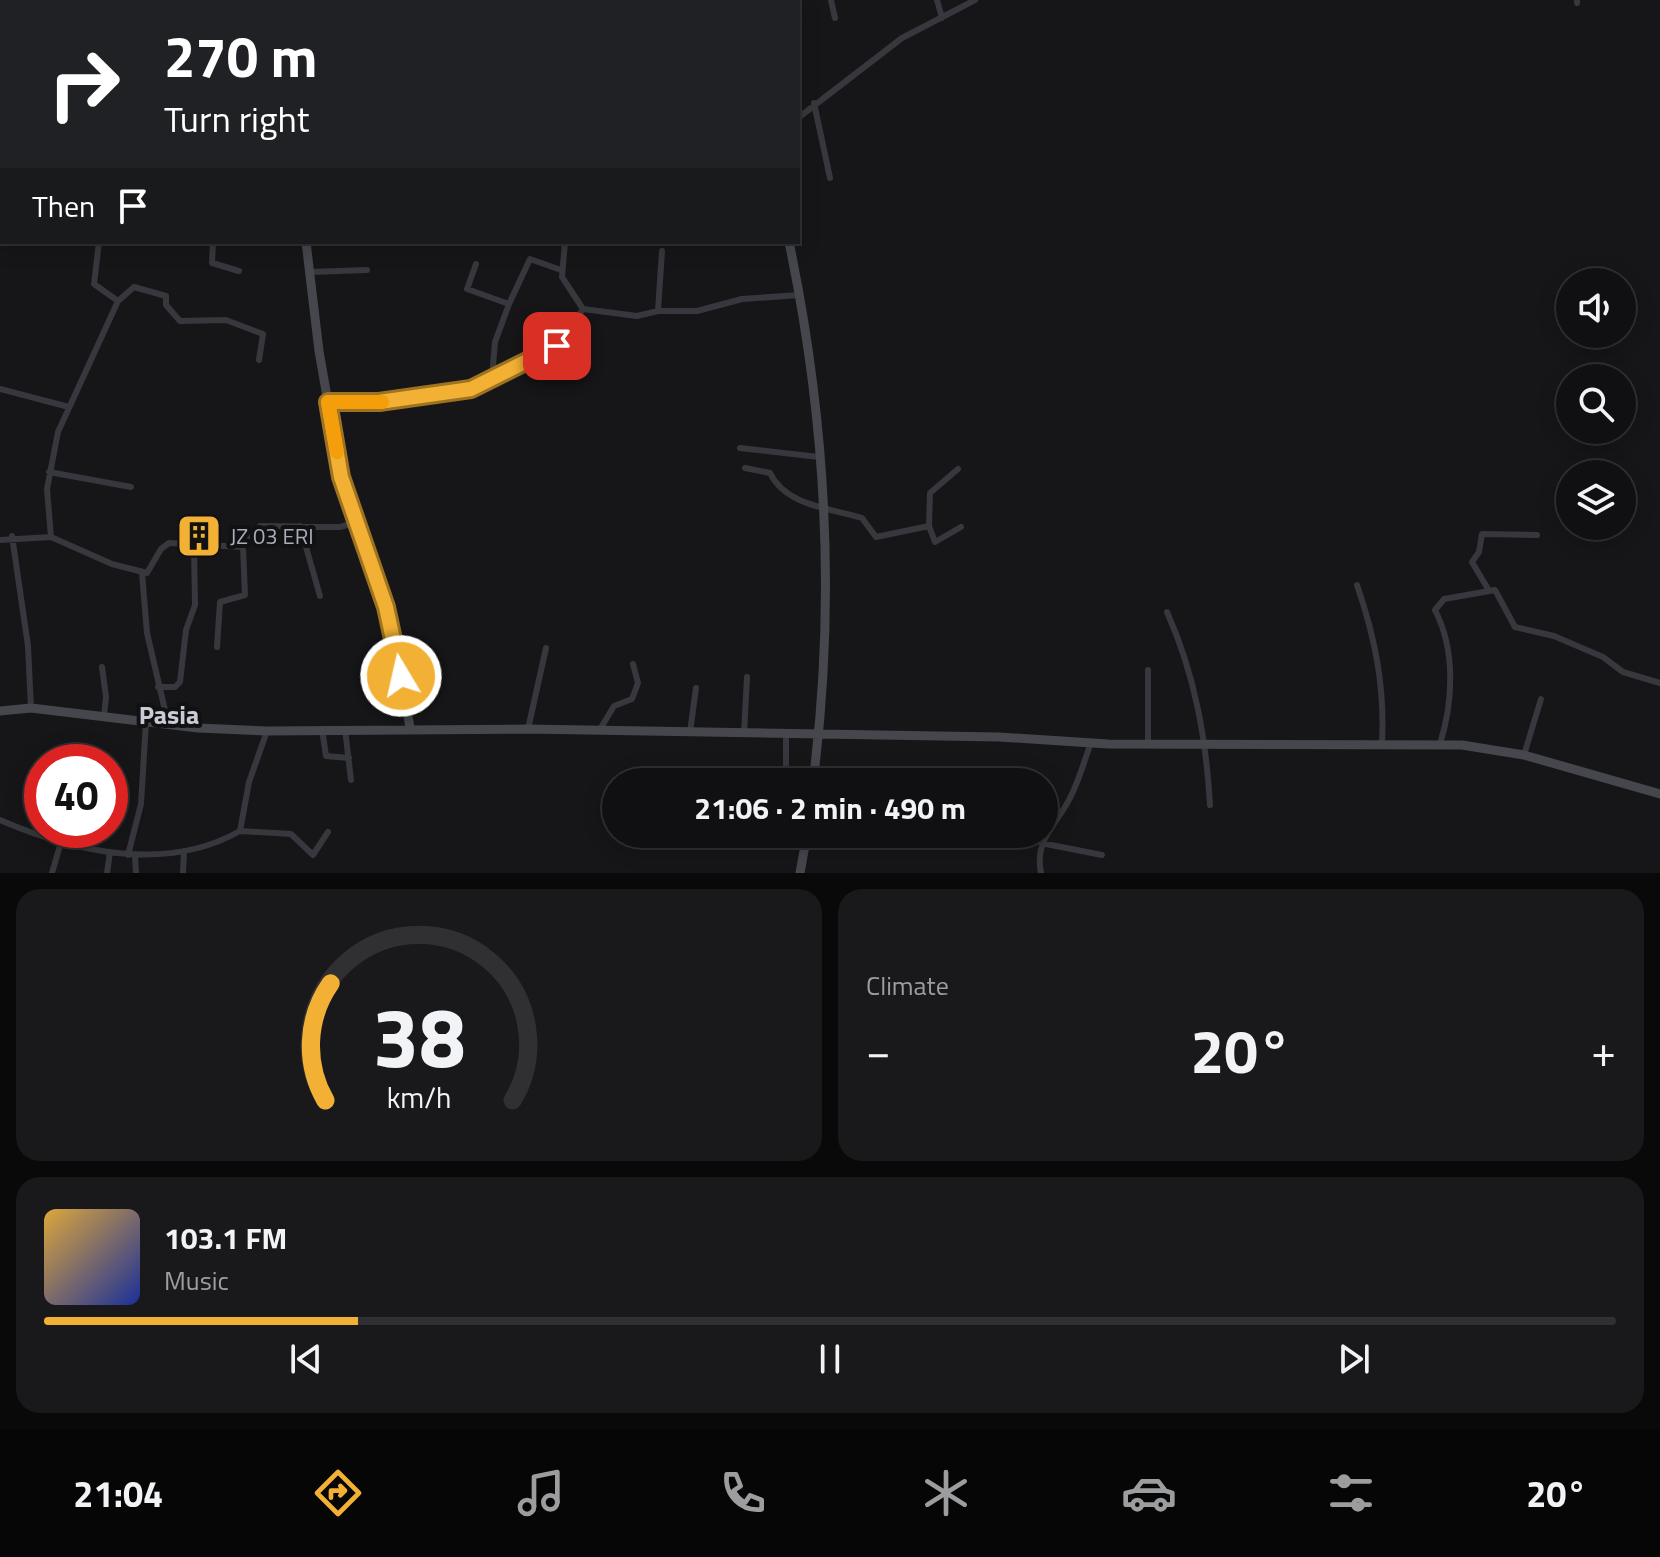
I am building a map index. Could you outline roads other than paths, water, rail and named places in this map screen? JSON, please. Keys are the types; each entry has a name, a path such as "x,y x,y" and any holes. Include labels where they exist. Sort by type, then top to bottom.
{"street":[{"path":"831,0 835,18"},
{"path":"937,0 942,18"},
{"path":"800,117 806,115 814,103 902,38 975,0"},
{"path":"814,103 830,178"},
{"path":"99,244 94,284 118,301"},
{"path":"213,244 212,263 239,271"},
{"path":"306,244 341,477 395,638 410,728"},
{"path":"565,244 561,270 564,284 583,309 628,316 658,311 697,311 742,299 800,295"},
{"path":"789,244 800,295 823,511 825,660 815,768"},
{"path":"658,311 662,251"},
{"path":"492,377 495,342 530,259 561,270"},
{"path":"476,264 467,289 509,304"},
{"path":"310,272 367,270"},
{"path":"51,537 47,500 49,472 58,432 118,301 134,287 166,296 166,305 180,321 226,320 263,334 259,360"},
{"path":"328,402 379,402 465,390 560,344 583,309"},
{"path":"0,389 69,407"},
{"path":"740,448 819,457"},
{"path":"745,468 770,473 776,487 823,511 862,518 876,537 929,526"},
{"path":"958,469 930,493 929,526 935,542 961,527"},
{"path":"49,472 131,487"},
{"path":"217,647 220,602 245,595 243,547 260,526 354,523"},
{"path":"300,526 320,596"},
{"path":"1488,589 1472,562 1479,552 1482,534 1537,535"},
{"path":"12,536 28,646 31,708"},
{"path":"0,540 12,536 51,537 142,573 152,570 165,545 243,547"},
{"path":"158,687 175,687 180,682 186,630 195,605 194,546"},
{"path":"142,573 147,633 155,655 158,687 168,723"},
{"path":"1357,585 1370,623 1385,694 1382,743"},
{"path":"1440,744 1448,716 1449,644 1435,610 1444,599 1488,589 1499,593 1508,619 1515,627 1554,636 1603,657 1623,672 1660,683"},
{"path":"1167,612 1188,666 1207,743 1210,805"},
{"path":"528,729 546,648"},
{"path":"599,731 614,706 633,697 638,683 633,664"},
{"path":"102,667 106,697 104,716"},
{"path":"1148,670 1148,743"},
{"path":"744,734 747,677"},
{"path":"690,732 696,688"},
{"path":"1524,755 1541,699"},
{"path":"0,711 31,708 146,722 267,731 528,729 1091,743 1440,744 1524,755 1660,794"},
{"path":"136,873 131,856 141,804 146,722"},
{"path":"322,729 326,756 349,758"},
{"path":"345,729 351,780"},
{"path":"240,831 249,782 267,731"},
{"path":"786,734 786,768"},
{"path":"1058,817 1070,798 1091,743"},
{"path":"0,820 24,829"},
{"path":"90,848 131,856 184,851 240,831 291,834 313,855 328,832"},
{"path":"1058,846 1102,855"},
{"path":"52,873 59,848"},
{"path":"800,873 804,848"},
{"path":"1040,848 1038,859 1041,873"},
{"path":"183,873 184,851"},
{"path":"107,873 110,852"}],"place":[{"name":"JZ 03 ERI","path":"199,536"}],"district":[{"name":"Pasia","path":"169,714"}]}
